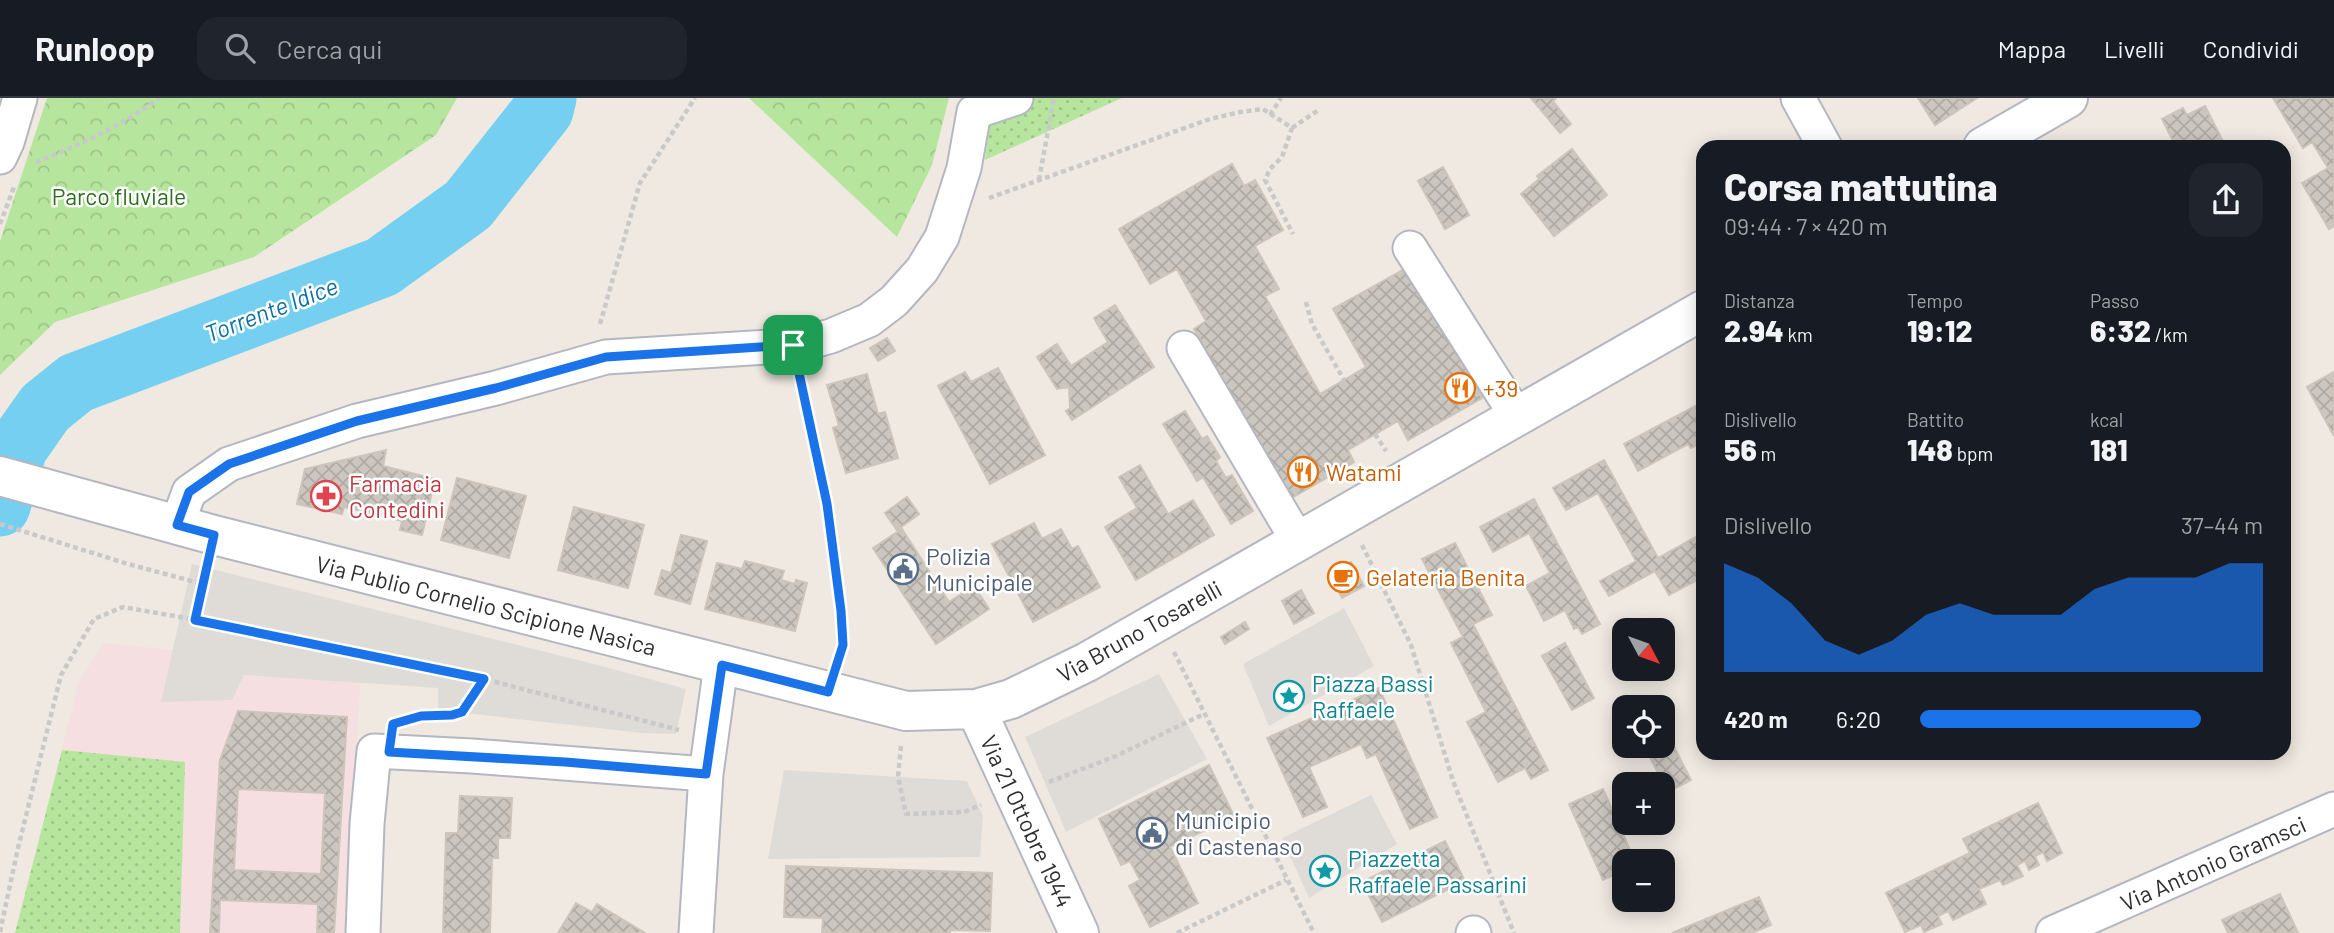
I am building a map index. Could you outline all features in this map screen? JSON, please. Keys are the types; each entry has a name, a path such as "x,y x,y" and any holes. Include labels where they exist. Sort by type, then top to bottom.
{"street":[{"path":"16,166 7,142 20,98"},
{"path":"177,525 189,492 229,464 357,421 496,388 606,357 796,345 831,336 869,320 894,301 922,270 942,237 964,168 974,112 1016,98"},
{"path":"1798,98 1821,140"},
{"path":"1995,140 2068,98"},
{"path":"1410,248 1516,415"},
{"name":"Via Bruno Tosarelli","path":"976,709 1011,699 1063,675 1696,314"},
{"path":"1184,348 1298,541"},
{"name":"Via Publio Cornelio Scipione Nasica","path":"0,476 214,535 906,711 976,709"},
{"path":"696,933 706,774 722,665"},
{"name":"Via 21 Ottobre 1944","path":"976,709 1079,933"},
{"path":"363,933 374,751 706,774"},
{"name":"Via Antonio Gramsci","path":"2053,933 2334,809"}],"path":[{"path":"0,224 16,166 82,142 145,109 159,98"},
{"path":"606,357 598,333 640,183 695,98"},
{"path":"1038,180 1054,98"},
{"path":"1270,115 1281,98"},
{"path":"952,211 1210,119 1240,111 1263,109 1292,128"},
{"path":"1293,234 1265,180 1270,169 1282,157 1292,128 1320,109"},
{"path":"1306,302 1312,324 1344,380"},
{"path":"796,345 827,504 841,611 843,645 828,692"},
{"path":"1346,513 1411,645 1453,781 1514,933"},
{"path":"0,524 203,584"},
{"path":"195,620 214,535"},
{"path":"0,932 61,675 94,619 123,607 484,679 711,739"},
{"path":"1159,621 1314,933"},
{"path":"389,752 393,724 421,716 462,712 484,679"},
{"path":"1177,933 1286,880"}],"shaded area":[{"path":"192,564 686,689 676,734 642,733 438,710 438,688 244,675 232,700 161,702"},
{"name":"Piazza Bassi Raffaele","path":"1344,608 1374,666 1269,726 1243,664"},
{"path":"103,643 361,669 346,933 15,933 79,682"},
{"path":"1159,674 1207,759 1066,832 1025,737"},
{"path":"784,770 967,781 983,816 980,857 768,859"},
{"name":"Piazzetta Raffaele Passarini","path":"1371,795 1397,844 1309,898 1282,838"}],"green space":[{"name":"Parco fluviale","path":"47,98 457,98 436,135 254,257 55,322 0,375 0,241"},
{"path":"749,98 949,98 932,165 897,237"},
{"path":"993,98 1122,98 985,160"},
{"path":"62,750 185,762 180,933 15,933"}],"building":[{"path":"1531,98 1556,98 1553,101 1571,124 1560,133"},
{"path":"1918,98 1977,98 1935,125"},
{"path":"2273,98 2334,98 2334,226 2329,229 2302,183 2328,168 2312,142 2303,148"},
{"path":"2205,106 2222,140 2172,140 2162,119 2183,108 2187,115"},
{"path":"1572,149 1607,195 1554,236 1521,194 1539,179 1537,176"},
{"path":"1232,164 1244,186 1255,180 1283,230 1255,246 1279,289 1265,296 1320,394 1366,367 1333,309 1408,267 1482,398 1408,440 1398,421 1348,450 1354,462 1290,499 1194,329 1206,321 1177,269 1150,284 1119,229"},
{"path":"1443,167 1469,215 1445,229 1418,181"},
{"path":"1115,305 1154,367 1072,420 1066,411 1070,408 1069,387 1057,389 1037,357 1057,344 1071,366 1108,342 1094,318"},
{"path":"887,338 895,351 878,361 870,348"},
{"path":"998,368 1045,455 990,484 938,386 965,372 971,382"},
{"path":"2334,372 2334,436 2307,387"},
{"path":"867,374 878,414 885,412 898,458 846,473 833,428 839,426 827,385"},
{"path":"1696,406 1696,446 1691,448 1688,444 1638,471 1624,444"},
{"path":"1185,411 1202,439 1207,436 1220,457 1216,461 1226,478 1232,475 1253,511 1231,524 1203,477 1197,481 1163,424"},
{"path":"386,450 383,466 435,479 422,535 400,530 402,521 344,507 342,514 297,504 305,469"},
{"path":"1604,460 1658,558 1696,537 1696,581 1669,595 1655,571 1609,596 1600,581 1636,561 1598,493 1566,510 1553,488"},
{"path":"1140,465 1168,514 1193,500 1214,535 1136,580 1105,527 1137,508 1119,477"},
{"path":"457,478 526,496 509,558 441,540"},
{"path":"907,497 919,514 897,530 885,513"},
{"path":"1534,499 1600,624 1582,634 1578,627 1574,629 1565,610 1544,621 1526,586 1550,573 1529,533 1493,552 1480,527"},
{"path":"574,507 644,525 628,588 558,570"},
{"path":"1034,523 1042,539 1061,529 1072,549 1078,546 1100,587 1033,622 992,544"},
{"path":"902,529 949,602 974,586 989,609 936,644 873,548"},
{"path":"681,535 707,541 690,604 655,594 662,570 671,573"},
{"path":"1455,543 1492,615 1473,624 1548,770 1531,779 1525,768 1498,782 1467,722 1486,712 1451,643 1463,637 1422,559"},
{"path":"745,561 784,571 781,580 795,584 796,580 807,583 795,631 705,609 717,563 742,569"},
{"path":"1351,562 1364,586 1342,598 1329,574"},
{"path":"1301,590 1314,613 1294,624 1282,601"},
{"path":"1245,622 1249,629 1225,644 1221,637"},
{"path":"1565,643 1594,698 1572,710 1542,656"},
{"path":"1379,688 1437,817 1410,829 1376,754 1367,758 1361,744 1309,767 1327,807 1303,817 1267,738"},
{"path":"238,711 347,717 334,933 317,933 318,904 220,900 219,933 210,933 220,760","holes":["238,789 325,793 321,874 234,870"]},
{"path":"1675,749 1691,780 1675,788 1675,772 1658,772 1650,758 1675,758"},
{"name":"Municipio di Castenaso","path":"1209,765 1234,816 1170,847 1198,903 1150,927 1129,886 1140,880 1130,861 1121,865 1099,819"},
{"path":"1603,789 1612,809 1612,835 1623,835 1630,849 1612,849 1612,876 1603,880 1569,804"},
{"path":"460,796 512,798 510,838 498,838 498,858 492,858 490,933 443,933 446,833 458,833"},
{"path":"2038,803 2062,853 2047,861 2043,852 2035,856 2039,865 2029,870 2025,861 2017,865 2023,876 2003,885 2000,880 1979,889 1986,904 1953,920 1948,911 1938,916 1942,924 1924,932 1921,925 1905,932 1886,893 1970,853 1963,839"},
{"path":"1445,841 1465,881 1382,922 1362,882"},
{"path":"786,866 992,873 990,931 822,933 823,918 784,917"},
{"path":"2280,894 2298,933 2228,933 2222,920"},
{"path":"1759,897 1771,925 1752,933 1672,933"},
{"path":"576,903 592,912 597,904 645,933 558,933"}],"waterway":[{"name":"Torrente Idice","path":"0,506 17,448 45,408 76,383 382,267 468,205 543,110 546,98"}],"place":[{"name":"+39","path":"1460,388"},
{"name":"Watami","path":"1303,472"},
{"name":"Farmacia Contedini","path":"326,496"},
{"name":"Polizia Municipale","path":"903,569"},
{"name":"Gelateria Benita","path":"1343,577"},
{"name":"Piazza Bassi Raffaele","path":"1289,696"},
{"name":"Municipio di Castenaso","path":"1152,833"},
{"name":"Piazzetta Raffaele Passarini","path":"1325,871"}],"route":[{"path":"793,345 827,504 843,645 828,692 722,665 706,774 565,762 389,752 393,724 421,716 462,712 484,679 195,620 214,535 177,525 189,492 229,464 357,421 496,388 606,357 793,345"}]}
